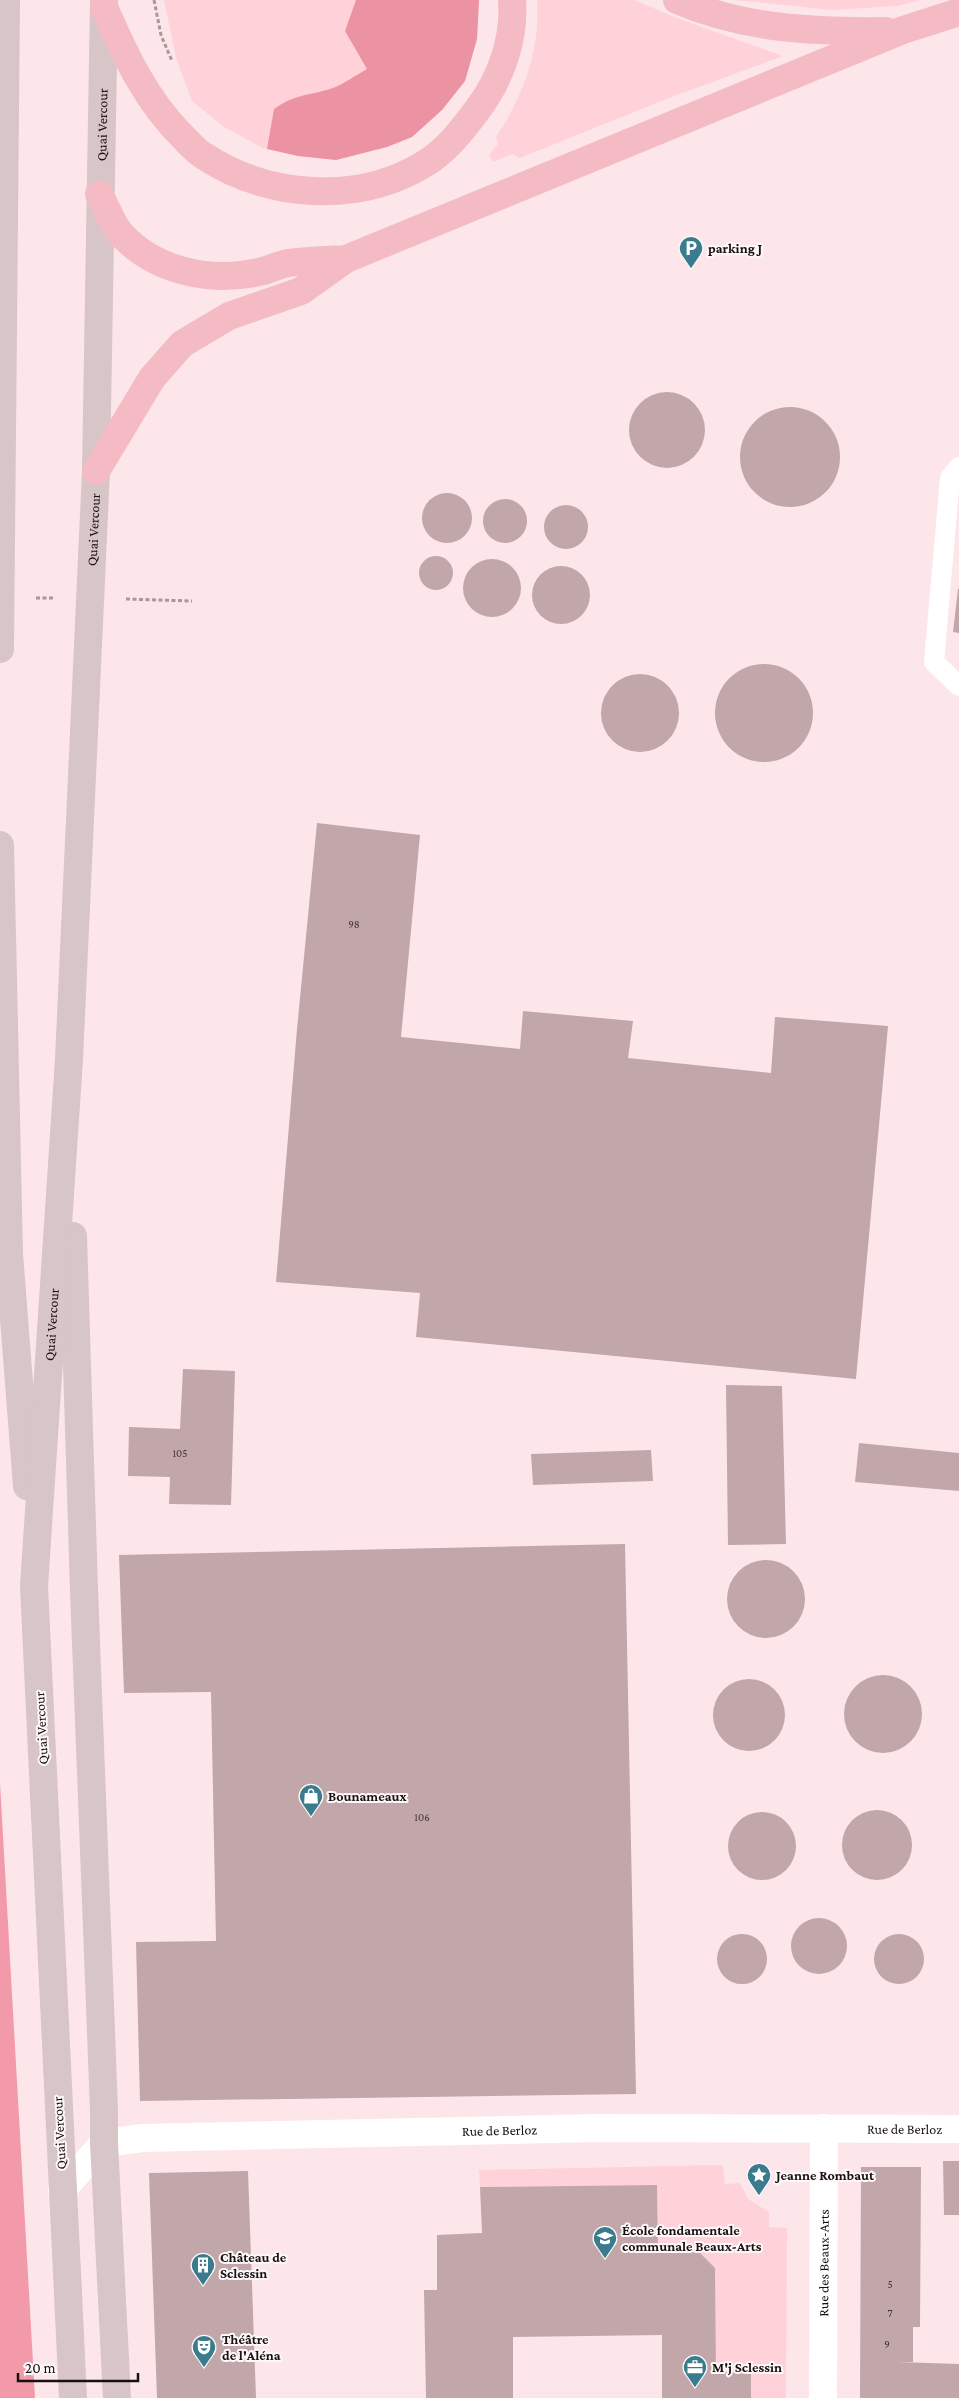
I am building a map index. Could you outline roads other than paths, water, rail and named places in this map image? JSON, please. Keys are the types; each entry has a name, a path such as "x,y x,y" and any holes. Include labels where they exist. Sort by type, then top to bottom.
{"highway":[{"path":"104,4 127,60 155,107 202,155 224,168 257,182 300,191 326,192 373,185 402,176 426,163 448,146 489,94 502,66 513,18 512,0"},
{"path":"677,0 705,11 777,27 832,32 903,30"},
{"path":"96,471 152,378 182,344 229,316 300,291 346,259 903,30 959,12"},
{"path":"99,194 120,233 144,255 174,268 196,274 223,276 258,272 289,263 346,259"}],"main road":[{"path":"0,649 6,0"},
{"name":"Quai Vercour","path":"73,2398 34,1586 69,1059 96,471 99,194 104,4"},
{"path":"0,845 9,1254 34,1586"},
{"name":"Quai Vercour","path":"69,1059 84,1590 104,2143 117,2398"}],"street":[{"name":"Rue de Berloz","path":"104,2143 162,2137 597,2128 959,2129"},
{"name":"Rue des Beaux-Arts","path":"823,2398 824,2128"},
{"path":"62,2190 104,2143"}],"lane":[{"path":"959,467 950,478 934,662 959,686"}],"place":[{"name":"parking J","path":"691,269"},
{"name":"Bounameaux","path":"311,1817"},
{"name":"Jeanne Rombaut","path":"759,2196"},
{"name":"École fondamentale communale Beaux-Arts","path":"605,2259"},
{"name":"Château de Sclessin","path":"203,2286"},
{"name":"Théâtre de l'Aléna","path":"204,2368"},
{"name":"M'j Sclessin","path":"695,2388"}]}
